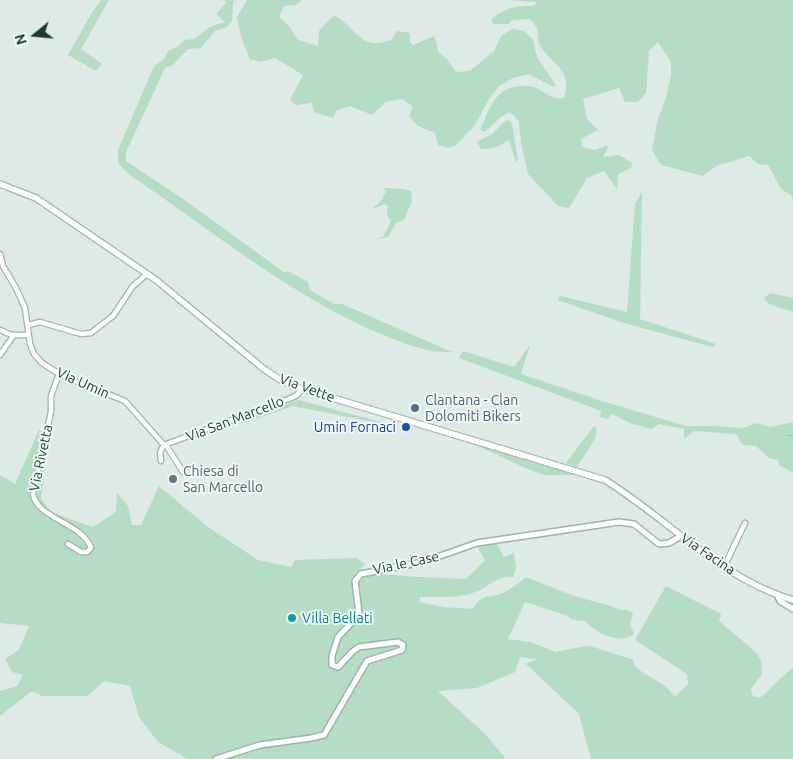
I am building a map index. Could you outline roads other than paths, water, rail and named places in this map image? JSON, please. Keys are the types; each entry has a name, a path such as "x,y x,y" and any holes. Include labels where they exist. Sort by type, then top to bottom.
{"main road":[{"name":"Via Vette","path":"0,184 36,198 147,274 175,294 264,369 279,379 303,388 596,476 630,495"},
{"name":"Via Facina","path":"630,495 681,536 724,567 777,595 793,600"}],"street":[{"name":"Via Umin","path":"0,254 3,266 25,308 28,335 34,354 42,363 59,374 125,401 165,445 183,472"},
{"path":"28,325 40,322 81,334 91,332 113,316 133,286 147,274"},
{"path":"0,330 14,335 28,335"},
{"path":"0,355 14,335"},
{"name":"Via Rivetta","path":"59,374 51,396 51,412 33,498 38,506 77,530 87,539 91,548 86,552 81,552 68,544"},
{"name":"Via San Marcello","path":"165,445 291,398 297,395 303,388"},
{"path":"161,461 160,452 165,445"},
{"name":"Via le Case","path":"216,759 265,744 324,735 367,661 402,650 402,645 398,642 367,646 355,649 338,666 332,665 332,656 338,637 359,613 356,581 361,574 423,562 477,543 619,522 634,524 659,544 669,542 681,536"},
{"path":"724,567 745,522"},
{"path":"777,595 780,600 793,609"}],"waterway":[{"path":"788,435 793,436"}],"place":[{"name":"Clantana - Clan Dolomiti Bikers","path":"415,408"},
{"name":"Umin Fornaci","path":"406,427"},
{"name":"Chiesa di San Marcello","path":"173,479"},
{"name":"Villa Bellati","path":"292,618"}]}
